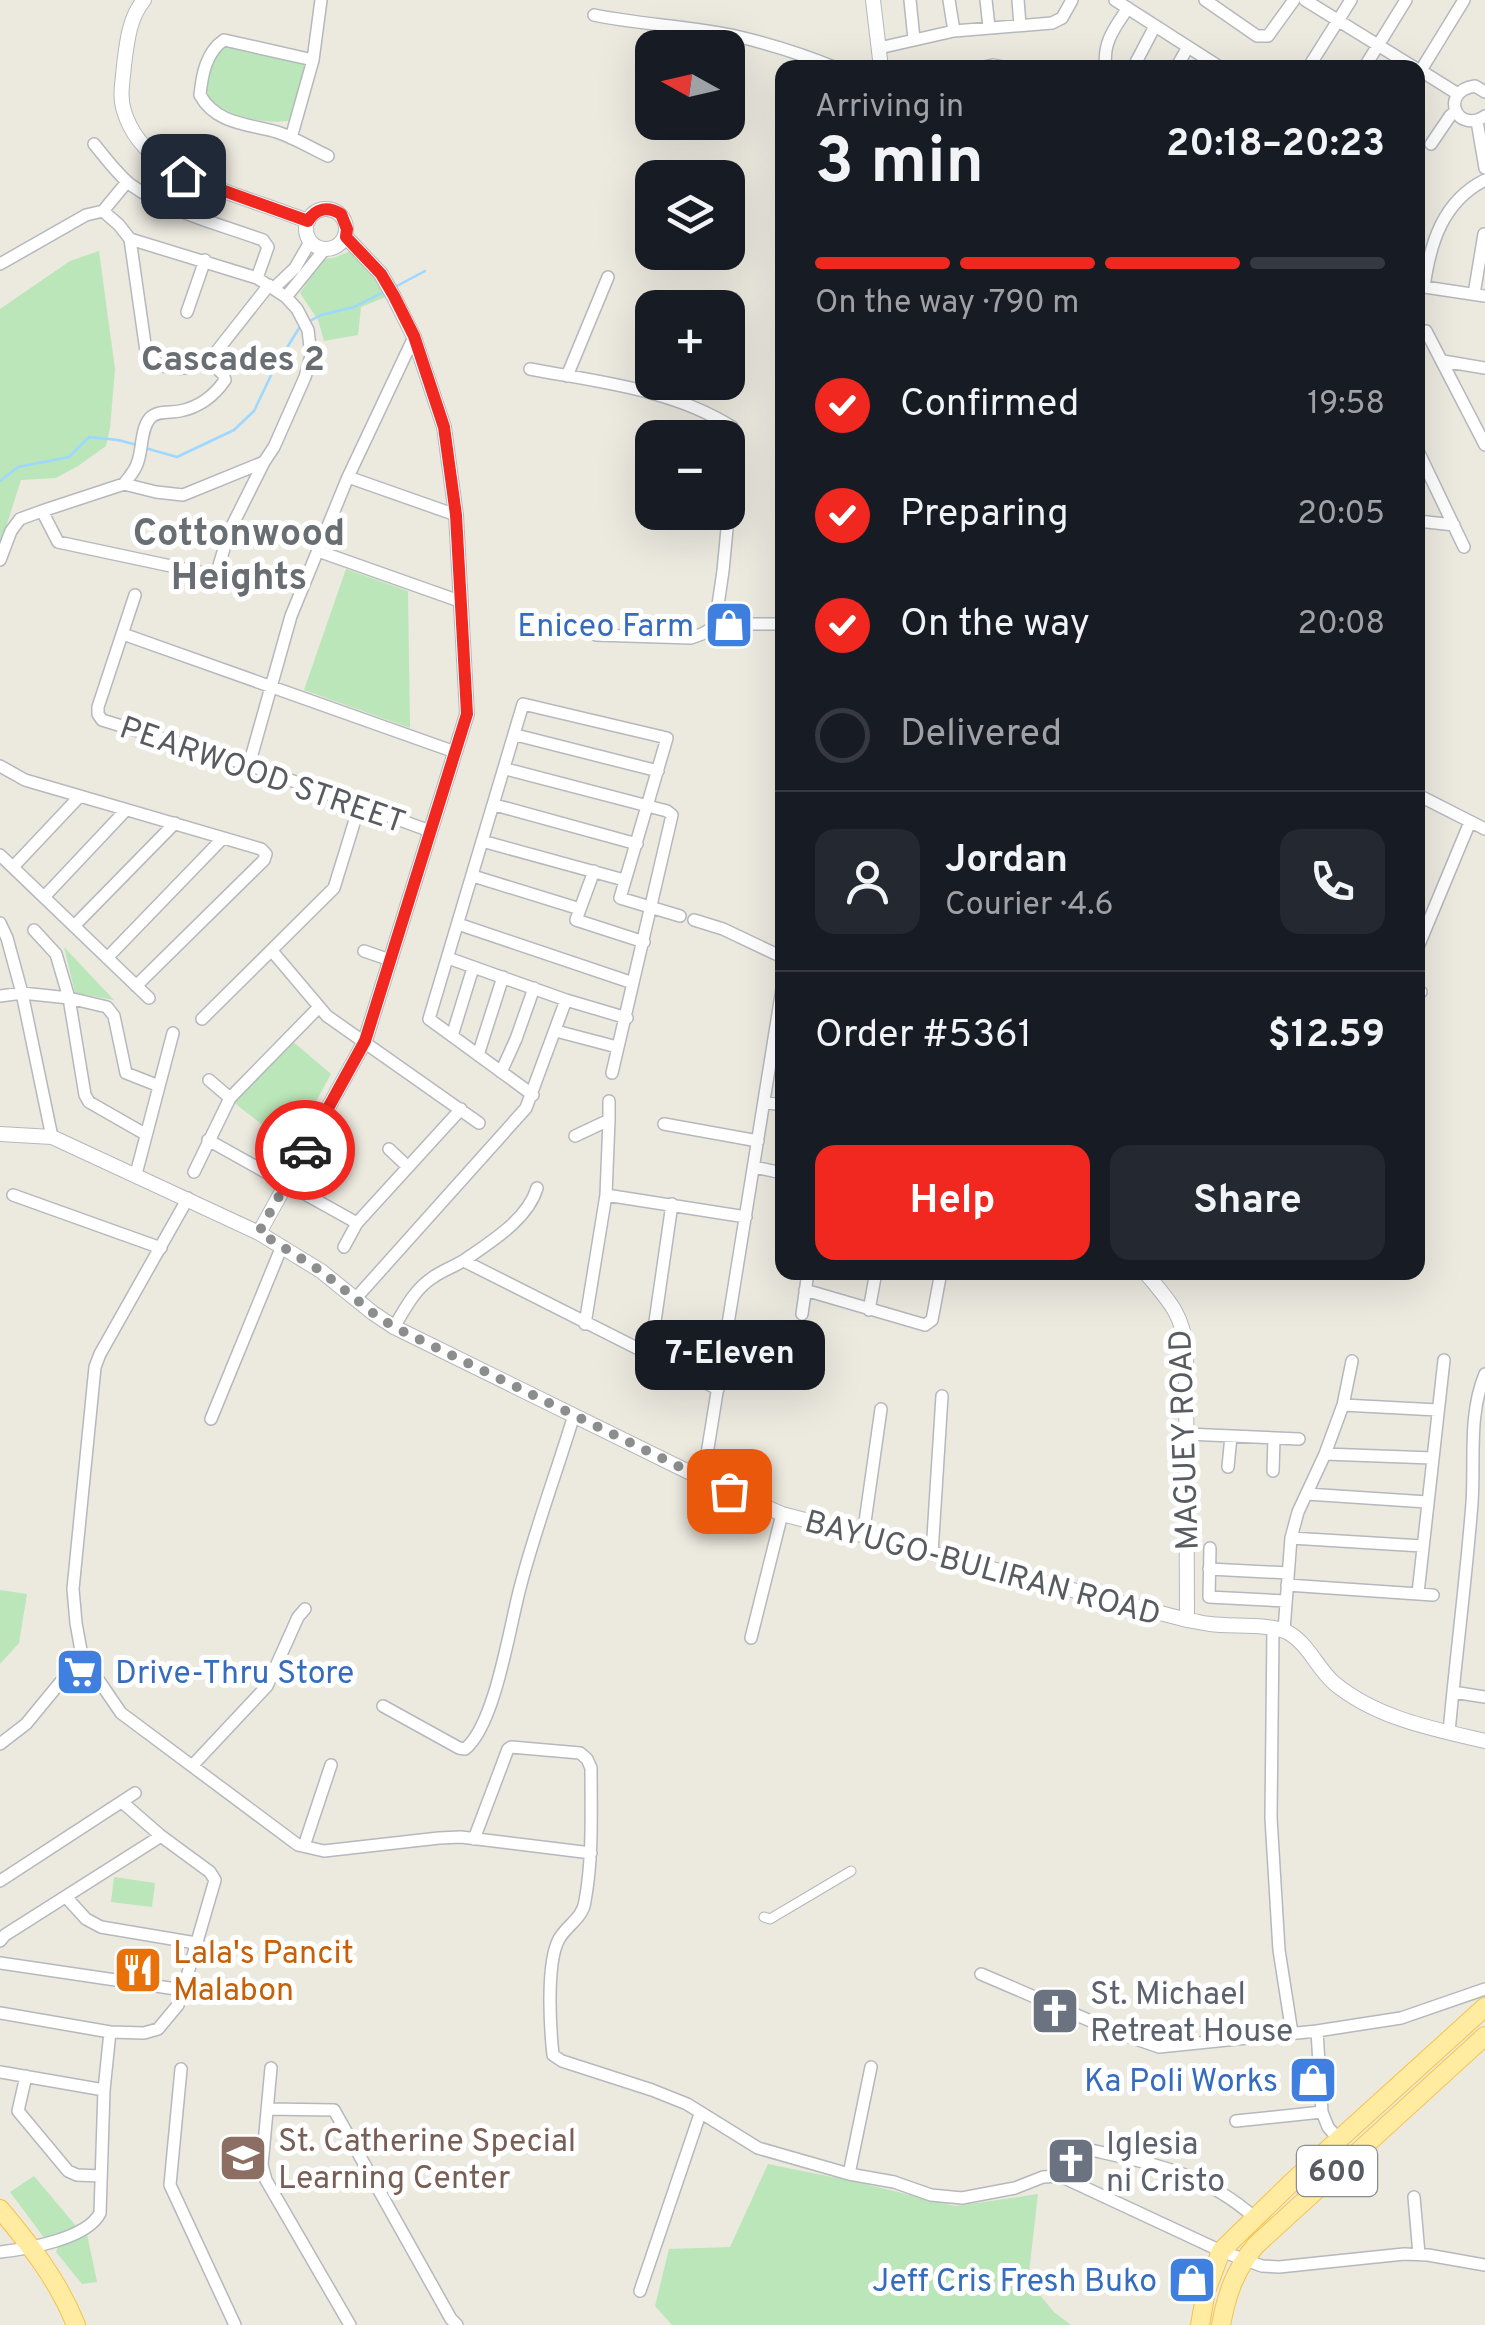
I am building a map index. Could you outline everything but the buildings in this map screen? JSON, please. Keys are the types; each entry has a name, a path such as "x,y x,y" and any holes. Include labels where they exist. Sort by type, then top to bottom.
{"main road":[{"name":"600","path":"1200,2325 1206,2291 1221,2252 1485,2007"},
{"name":"600","path":"1221,2325 1233,2277 1264,2236 1485,2036"},
{"path":"0,2208 56,2283 76,2325"}],"street":[{"path":"144,0 129,30 121,92 130,127 162,162 183,176 308,221"},
{"path":"291,138 313,60 321,0"},
{"path":"873,0 880,60"},
{"path":"910,0 914,39"},
{"path":"949,0 954,31"},
{"path":"986,0 990,27"},
{"path":"1018,0 1020,25"},
{"path":"879,48 954,31 1052,23 1062,18 1072,0"},
{"path":"1116,0 1208,60"},
{"path":"1205,0 1256,36 1268,36 1294,0"},
{"path":"1306,0 1402,60"},
{"path":"1313,60 1350,0"},
{"path":"1369,60 1406,0"},
{"path":"1425,60 1464,0"},
{"path":"1106,60 1109,38 1128,8"},
{"path":"594,15 737,36 816,60"},
{"path":"1137,60 1156,26"},
{"path":"313,60 224,40 214,46 201,80 200,96 217,114 235,123 291,138 328,156"},
{"path":"1181,60 1188,47"},
{"path":"1425,74 1458,94"},
{"path":"1484,88 1468,86 1455,99 1456,111 1464,120 1481,118 1485,168"},
{"path":"1431,144 1456,111"},
{"path":"94,144 128,182 173,208 263,240 268,247 267,284"},
{"path":"1425,269 1436,235 1454,203 1466,189 1485,180"},
{"path":"0,264 86,215 102,212 128,182"},
{"path":"259,1232 365,1041 467,714 456,515 444,427 414,336 381,274 346,237 341,214 319,210 308,221 307,235 317,245 332,249 346,237"},
{"path":"102,212 130,239 147,358 152,363 186,370 209,362 267,284 295,268 317,245"},
{"path":"1425,287 1480,295 1484,234"},
{"path":"42,511 58,542 213,575 229,532 305,377 311,356 308,330 298,309 286,297 267,284 205,260 130,239"},
{"path":"286,297 317,245"},
{"path":"187,312 205,260"},
{"path":"567,376 608,278"},
{"path":"1425,331 1485,446"},
{"path":"249,765 291,616 348,478 414,336"},
{"path":"124,484 137,466 151,418 157,413 181,411 203,403 216,393 225,380 209,362"},
{"path":"1443,362 1485,368"},
{"path":"530,369 643,391 687,404 734,429 719,624"},
{"path":"0,560 11,530 20,519 124,484 183,495 264,462"},
{"path":"1425,470 1464,548"},
{"path":"348,478 456,515"},
{"path":"1425,522 1454,526"},
{"path":"318,551 462,602"},
{"path":"135,595 124,634 455,752"},
{"path":"596,635 691,638 719,624 775,624"},
{"name":"PEARWOOD STREET","path":"124,634 98,708 102,720 249,765 430,831"},
{"path":"533,1095 429,1018 524,704 667,738 620,898 680,916"},
{"path":"516,735 658,771"},
{"path":"0,766 24,780 261,849 266,854 136,986"},
{"path":"506,769 668,811 672,817 612,1074"},
{"path":"12,867 79,797"},
{"path":"1425,800 1485,829"},
{"path":"494,805 637,844"},
{"path":"202,1019 334,888 360,807"},
{"path":"44,897 126,810"},
{"path":"1425,929 1470,822"},
{"path":"74,926 175,824"},
{"path":"107,958 222,838"},
{"path":"482,840 624,880"},
{"path":"0,855 149,998"},
{"path":"594,871 576,920 644,942"},
{"path":"473,876 580,909"},
{"path":"694,920 775,954"},
{"path":"0,923 22,994 52,1137"},
{"path":"458,924 633,984"},
{"path":"34,930 56,954 69,998 89,1102 145,1134"},
{"path":"272,951 327,1016 479,1122"},
{"path":"364,951 390,960"},
{"path":"448,958 627,1018"},
{"path":"452,1036 473,968"},
{"path":"478,1055 503,978"},
{"path":"501,1072 534,988"},
{"path":"0,996 69,998 106,1007 112,1011 126,1073 158,1086"},
{"path":"356,1298 526,1108 566,1000"},
{"path":"194,1172 230,1098 319,1006"},
{"path":"556,1031 617,1046"},
{"path":"136,1174 172,1034"},
{"path":"703,1480 775,1052"},
{"path":"209,1080 230,1098"},
{"path":"585,1324 606,1196 609,1101"},
{"path":"764,1102 775,1104"},
{"path":"344,1248 357,1223 462,1109"},
{"path":"575,1136 609,1120"},
{"path":"664,1124 758,1141"},
{"name":"BAYUGO-BULIRAN ROAD","path":"0,1134 52,1137 259,1232 321,1271 394,1327 703,1480 782,1514 1187,1620 1278,1629"},
{"path":"208,1140 357,1223"},
{"path":"389,1149 408,1168"},
{"path":"754,1167 775,1172"},
{"path":"394,1327 416,1292 520,1217 537,1188"},
{"path":"13,1196 162,1248"},
{"path":"606,1196 746,1216"},
{"path":"188,1198 95,1367 73,1589 82,1656 121,1713 298,1845 324,1851 438,1838 474,1838 590,1852"},
{"path":"650,1356 672,1204"},
{"path":"210,1418 282,1246"},
{"path":"464,1261 718,1389"},
{"path":"802,1314 807,1280"},
{"path":"869,1310 875,1280"},
{"path":"805,1290 926,1325 930,1323 939,1280"},
{"name":"MAGUEY ROAD","path":"1152,1280 1176,1310 1184,1328 1187,1620"},
{"path":"1418,1594 1444,1360"},
{"path":"1292,2033 1280,1950 1271,1818 1278,1629 1286,1601 1291,1538 1298,1512 1343,1405 1352,1361"},
{"path":"1449,1732 1472,1499 1474,1428 1485,1374"},
{"path":"932,1554 942,1396"},
{"path":"1343,1405 1438,1410"},
{"path":"863,1536 881,1409"},
{"path":"383,1706 458,1748 465,1749 476,1740 508,1648 520,1584 574,1415"},
{"path":"1186,1434 1299,1439"},
{"path":"1228,1467 1231,1436"},
{"path":"1273,1471 1274,1438"},
{"path":"1325,1454 1432,1458"},
{"path":"1308,1494 1427,1502"},
{"path":"751,1638 782,1514"},
{"path":"1291,1538 1422,1546"},
{"path":"1468,1538 1485,1540"},
{"path":"1210,1548 1208,1597 1286,1601"},
{"path":"1210,1569 1433,1594"},
{"path":"192,1766 267,1686 305,1609"},
{"path":"1278,1629 1300,1642 1328,1677 1354,1697 1390,1714 1485,1741"},
{"path":"0,1744 26,1724 82,1656"},
{"path":"1453,1692 1485,1697"},
{"path":"474,1838 508,1749 580,1754 587,1759 591,1768 590,1852 585,1907 561,1935 554,1951 553,2055 687,2104 758,2148 931,2195 962,2198 1060,2176 1221,2252 1262,2266 1404,2254 1485,2265"},
{"path":"304,1846 331,1765"},
{"path":"0,1881 135,1793"},
{"path":"0,2013 110,2032 144,2033 158,2029 178,2005 215,1880 122,1802"},
{"path":"0,1941 162,1836"},
{"path":"764,1917 770,1919 852,1871"},
{"path":"66,1898 86,1919 101,1927 196,1942"},
{"path":"0,1963 184,1990"},
{"path":"981,1974 1159,2047 1401,2018 1485,1989"},
{"path":"1316,2031 1322,2112 1339,2140"},
{"path":"0,2252 50,2244 96,2221 100,2213 110,2032"},
{"path":"849,2174 872,2066"},
{"path":"181,2068 170,2185 235,2325"},
{"path":"271,2068 262,2164 266,2180 350,2325"},
{"path":"0,2072 104,2090"},
{"path":"26,2076 18,2111 68,2171 101,2176"},
{"path":"267,2110 334,2110 451,2323"},
{"path":"1236,2121 1322,2112"},
{"path":"640,2291 700,2114"},
{"path":"1091,2150 1167,2166 1200,2180 1254,2218"},
{"path":"1414,2197 1419,2254"}],"green space":[{"path":"229,46 303,62 308,67 291,120 270,122 244,117 212,100 206,88 209,72 217,53"},
{"path":"99,251 115,369 106,446 56,478 21,480 0,546 0,309 70,261"},
{"path":"351,251 367,264 388,296 361,307 358,335 324,341 318,320 300,293 322,259"},
{"path":"346,569 408,591 410,728 304,690"},
{"path":"64,947 114,1000 75,993"},
{"path":"291,1040 331,1074 291,1147 233,1102"},
{"path":"0,1590 27,1594 19,1643 0,1664"},
{"path":"114,1877 155,1883 152,1907 111,1902"},
{"path":"768,2164 955,2206 1038,2194 1028,2281 1054,2312 1071,2325 672,2325 655,2306 669,2249 730,2247"},
{"path":"34,2176 76,2226 52,2239 45,2239 10,2192"},
{"path":"87,2234 97,2282 82,2284 56,2252 58,2246"}],"waterway":[{"path":"395,287 425,271"},
{"path":"308,322 384,292"},
{"path":"145,448 177,457 234,430 254,411 301,325"},
{"path":"0,481 18,467 69,457 89,437 137,445"}],"way so far":[{"path":"305,1150 259,1232 321,1271 394,1327 729,1491"}],"place":[{"name":"Eniceo Farm","path":"729,625"},
{"name":"7-Eleven","path":"729,1491"},
{"name":"Drive-Thru Store","path":"80,1672"},
{"name":"Lala's Pancit Malabon","path":"138,1970"},
{"name":"St. Michael Retreat House","path":"1055,2011"},
{"name":"Ka Poli Works","path":"1313,2080"},
{"name":"St. Catherine Special Learning Center","path":"243,2158"},
{"name":"Iglesia ni Cristo","path":"1071,2161"},
{"name":"Jeff Cris Fresh Buko","path":"1192,2280"}],"district":[{"name":"Cascades 2","path":"233,358"},
{"name":"Cottonwood Heights","path":"239,554"}],"route":[{"path":"183,176 308,221 319,210 341,214 346,237 381,274 414,336 444,427 450,460 467,714 365,1041 305,1150"}]}
